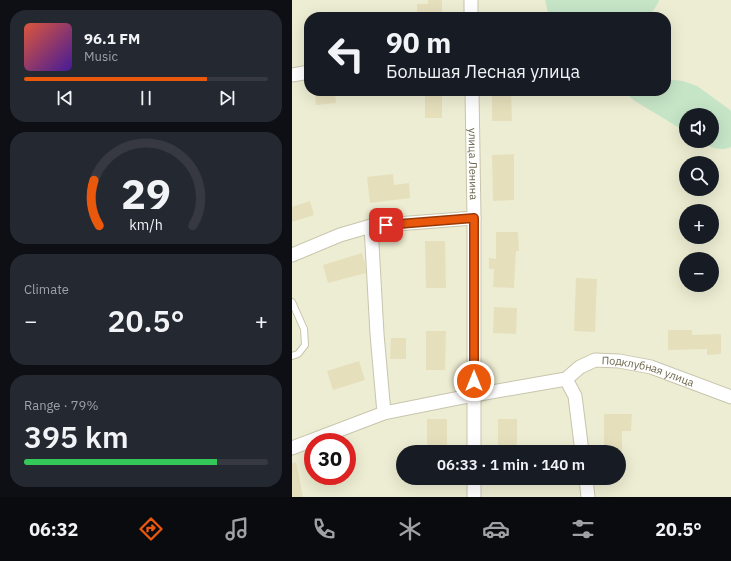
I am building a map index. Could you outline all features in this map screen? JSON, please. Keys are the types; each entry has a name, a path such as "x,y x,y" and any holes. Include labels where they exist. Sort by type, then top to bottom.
{"street":[{"path":"471,0 471,12"},
{"path":"293,72 304,72"},
{"name":"улица Ленина","path":"472,96 474,218 474,445"},
{"path":"292,255 340,235 372,226 474,218"},
{"path":"372,226 377,334 384,413"},
{"name":"Подклубная улица","path":"292,448 384,413 566,379 580,367 595,360 619,361 651,367 731,397"},
{"path":"566,379 575,396 581,445"},
{"path":"474,485 474,497"},
{"path":"587,485 588,497"}],"lane":[{"path":"292,302 304,329 305,345 298,354 292,356"}],"shaded area":[{"path":"292,0 731,0 731,497 292,497"},
{"path":"545,0 659,0 652,12 548,12"},
{"path":"671,80 683,81 697,86 731,111 731,147 723,149 715,148 719,148 719,108 679,108 679,128 629,96 671,96"}],"building":[{"path":"428,0 442,0 442,12 417,12 417,4 428,4"},
{"path":"315,96 335,96 336,103 316,105"},
{"path":"425,96 442,96 442,118 425,118"},
{"path":"492,96 511,96 512,121 492,121"},
{"path":"514,154 514,200 493,201 492,155"},
{"path":"393,174 394,185 409,183 410,198 370,203 367,177"},
{"path":"310,201 314,215 292,222 292,207"},
{"path":"496,232 518,232 519,251 516,251 514,288 493,287 494,269 489,269 489,258 496,259"},
{"path":"425,241 445,241 446,288 426,288"},
{"path":"362,253 366,273 328,283 323,265"},
{"path":"576,278 597,279 595,332 574,331"},
{"path":"494,307 517,308 516,334 493,333"},
{"path":"668,330 692,330 692,335 721,334 721,354 707,355 707,349 668,350"},
{"path":"426,331 446,331 445,370 426,370"},
{"path":"391,338 406,338 406,359 390,359"},
{"path":"359,361 365,380 333,390 327,371"},
{"path":"604,414 632,414 631,431 622,431 622,445 604,445"},
{"path":"427,419 447,419 447,445 427,445"},
{"path":"498,419 517,419 517,445 498,445"},
{"path":"296,462 303,497 292,497 292,463"}],"route":[{"path":"386,225 474,218 474,381"}]}
